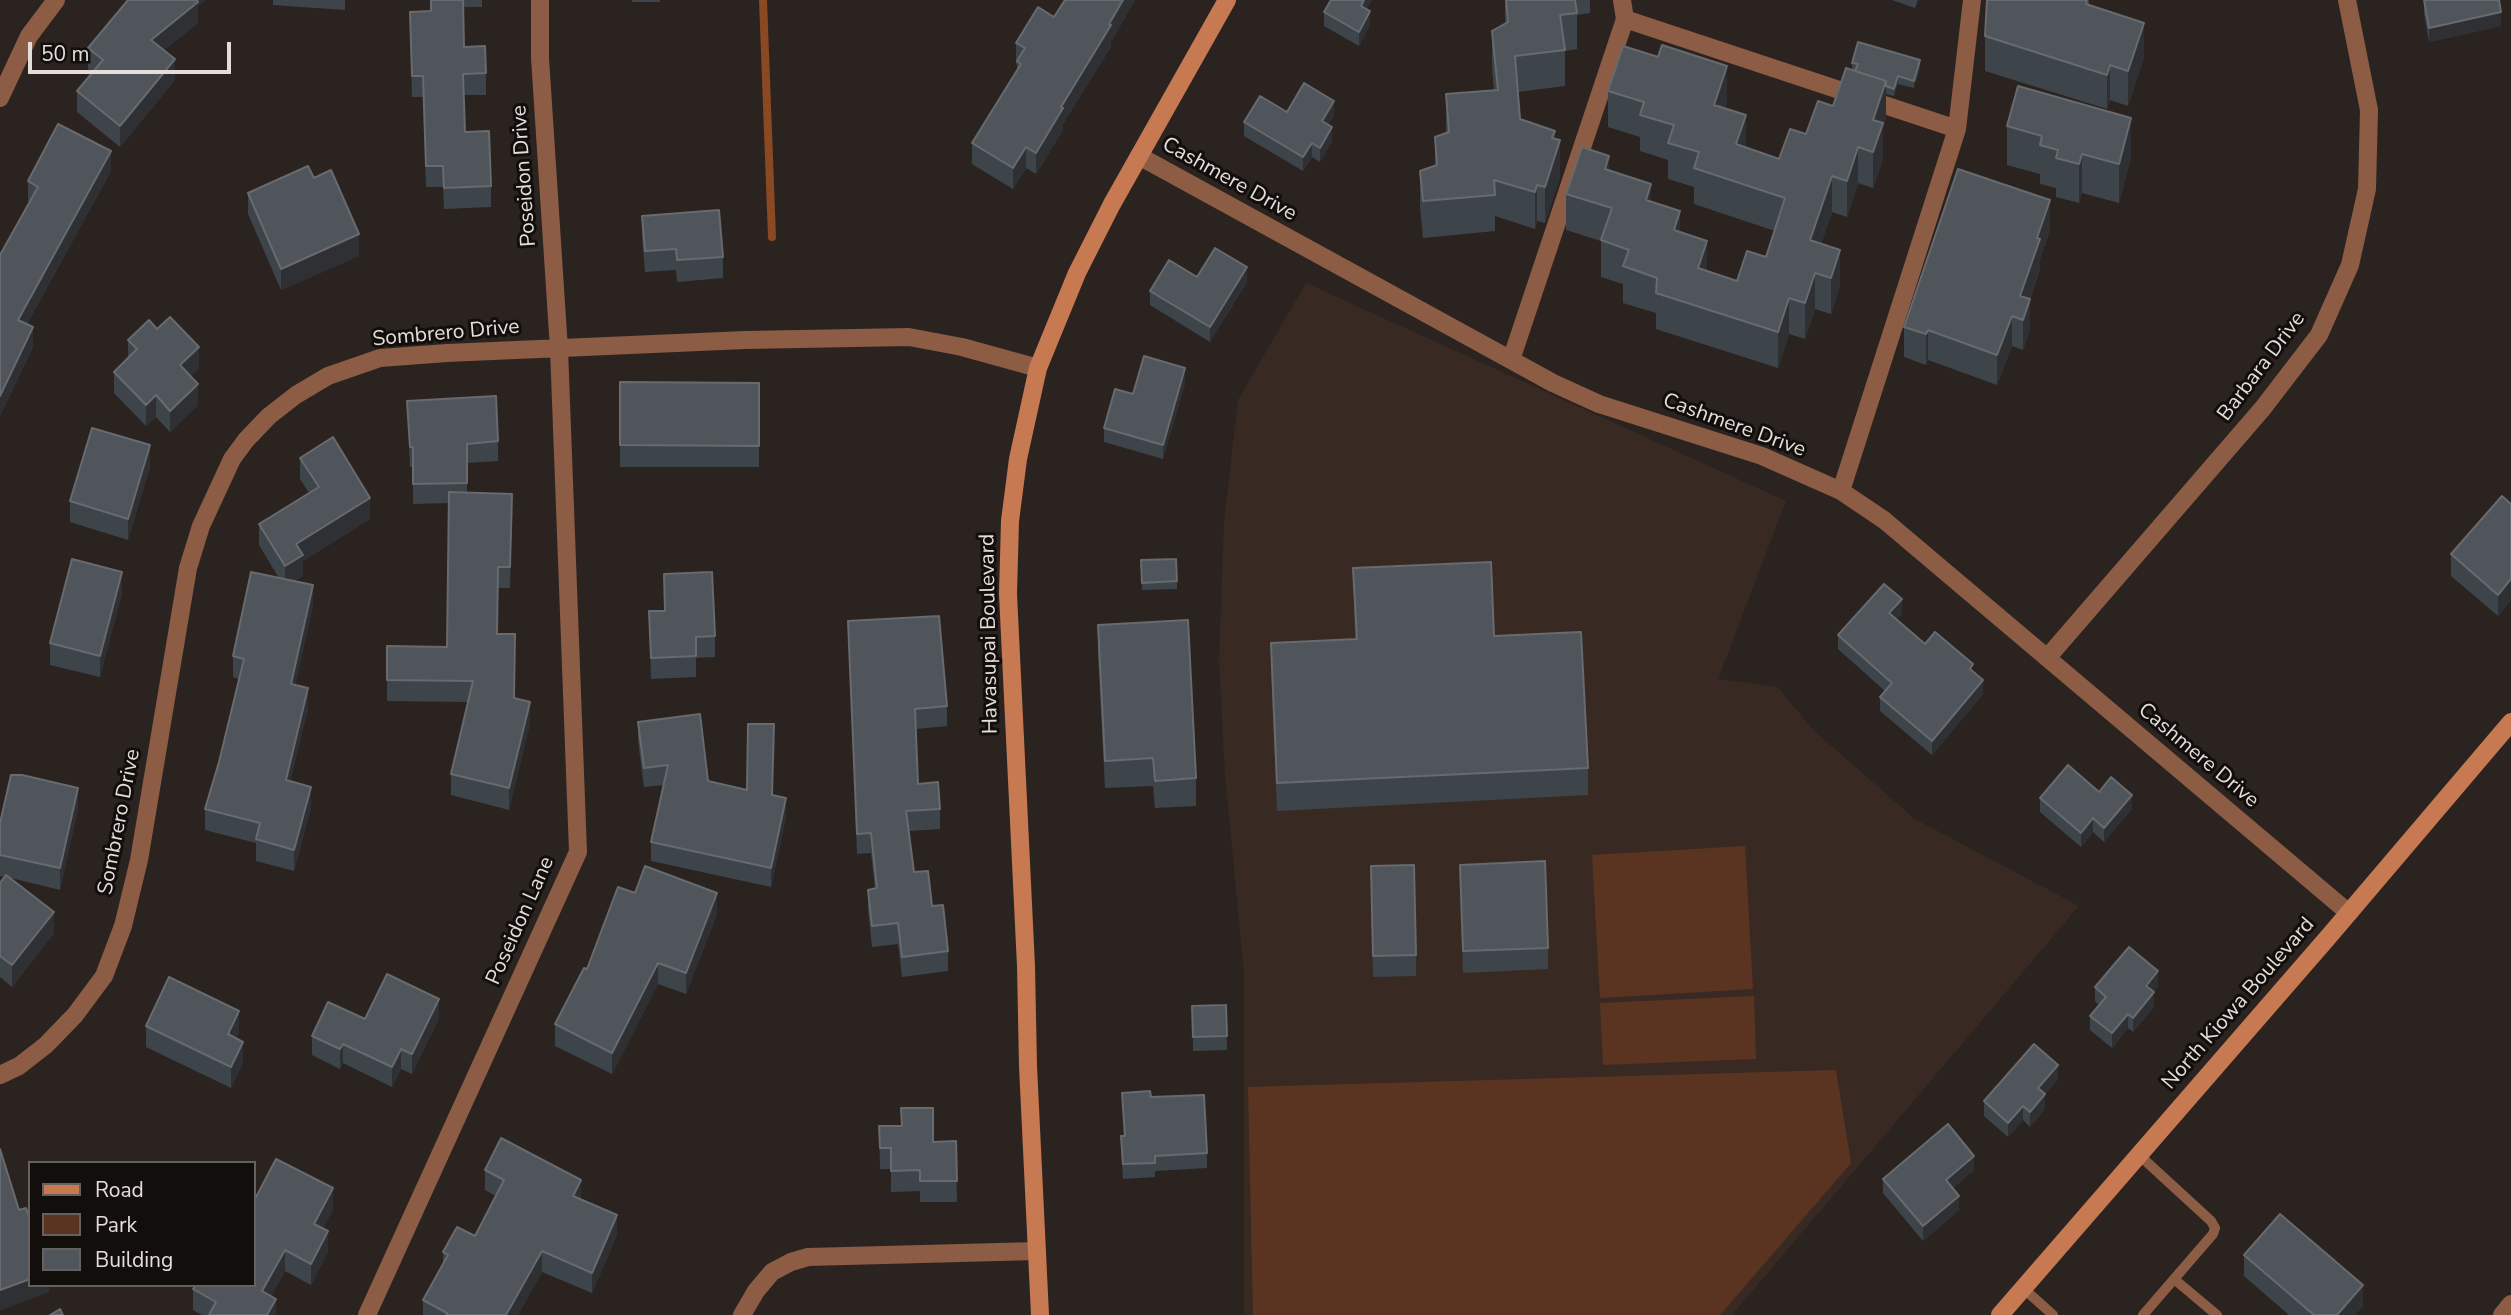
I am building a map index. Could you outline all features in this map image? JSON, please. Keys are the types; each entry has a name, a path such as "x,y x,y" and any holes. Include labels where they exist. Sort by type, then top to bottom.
{"street":[{"path":"0,98 29,36 56,0"},
{"name":"Poseidon Drive","path":"540,0 540,58 559,349"},
{"name":"Havasupai Boulevard","path":"1040,1315 1008,594 1010,521 1018,459 1038,368 1077,273 1227,0"},
{"path":"1511,360 1625,19 1622,0"},
{"path":"1840,491 1957,129 1972,0"},
{"name":"Barbara Drive","path":"2047,658 2263,408 2319,335 2350,265 2367,189 2369,110 2347,0"},
{"path":"1625,19 1957,129"},
{"name":"Cashmere Drive","path":"1139,156 1553,383 1599,404 1762,456 1840,491 1884,520 2350,913"},
{"name":"Sombrero Drive","path":"0,1075 19,1066 46,1045 75,1015 104,976 123,926 139,860 188,568 201,526 232,459 269,416 296,395 328,376 380,358 745,340 909,337 962,347 1038,368"},
{"name":"Poseidon Lane","path":"367,1315 578,852 559,349"},
{"name":"North Kiowa Boulevard","path":"2000,1315 2350,913 2511,722"},
{"path":"742,1315 756,1291 772,1272 790,1262 808,1257 1037,1251"},
{"path":"2502,1315 2511,1304"}],"lane":[{"path":"2138,1154 2211,1221 2215,1228 2213,1234 2143,1315"},
{"path":"2174,1279 2217,1315"},
{"path":"2023,1288 2053,1315"}],"shaded area":[{"path":"1306,283 1786,501 1718,679 1778,687 1811,728 1915,819 2079,906 1732,1315 1244,1315 1244,972 1225,776 1219,660 1224,523 1238,400"}],"green space":[{"path":"1745,846 1753,989 1600,998 1592,855"},
{"path":"1754,996 1756,1059 1603,1065 1600,1003"},
{"path":"1836,1070 1851,1163 1720,1315 1253,1315 1248,1087"}],"building":[{"path":"128,0 198,2 151,40 175,59 120,126 77,91 103,60 88,48"},
{"path":"431,0 463,0 464,47 485,46 486,73 463,74 465,132 489,131 491,186 444,188 443,166 426,166 423,76 412,76 410,12 431,11"},
{"path":"1065,0 1123,0 1036,153 1026,147 1013,168 972,143 1021,64 1017,61 1025,48 1016,43 1038,7 1054,17"},
{"path":"1331,0 1364,0 1361,6 1370,11 1359,32 1324,12"},
{"path":"1506,0 1575,0 1577,13 1560,15 1565,50 1515,56 1520,119 1555,131 1552,138 1560,140 1545,187 1537,185 1535,192 1494,180 1495,195 1423,201 1420,171 1437,165 1435,137 1449,132 1446,94 1498,90 1492,31 1508,22"},
{"path":"1987,0 2087,0 2086,4 2144,23 2128,71 2110,65 2107,75 1985,36"},
{"path":"2424,0 2499,0 2501,12 2429,28"},
{"path":"1858,42 1920,60 1914,81 1898,76 1894,89 1886,86 1886,81 1855,71 1858,64 1852,63"},
{"path":"1662,45 1727,66 1714,105 1746,115 1736,144 1779,159 1790,129 1806,134 1818,101 1833,106 1846,68 1886,81 1873,120 1883,123 1873,152 1858,147 1847,181 1832,176 1810,240 1840,250 1831,278 1815,273 1805,303 1789,298 1778,332 1656,293 1657,278 1623,266 1629,250 1601,240 1612,208 1566,194 1582,147 1609,156 1605,169 1651,184 1646,200 1680,211 1674,230 1707,241 1698,268 1737,281 1747,251 1766,257 1785,198 1694,168 1699,152 1668,143 1674,125 1640,115 1644,102 1608,91 1623,46 1658,57"},
{"path":"1304,83 1334,101 1322,121 1332,127 1320,148 1312,143 1303,157 1244,122 1260,96 1287,112"},
{"path":"2018,86 2131,118 2119,164 2082,154 2079,164 2056,158 2058,150 2040,145 2042,136 2007,126"},
{"path":"58,124 111,151 18,320 33,327 0,396 0,255 38,187 28,181"},
{"path":"308,166 314,178 331,170 359,234 281,269 248,193"},
{"path":"1958,169 2050,200 2020,296 2030,299 2023,320 2012,316 1997,355 1928,330 1926,334 1904,327"},
{"path":"719,210 723,257 677,260 676,249 645,251 642,216"},
{"path":"1215,248 1247,267 1210,327 1150,291 1169,260 1197,277"},
{"path":"170,317 199,347 180,365 198,384 170,411 156,395 146,405 114,372 137,349 128,340 149,320 157,329"},
{"path":"1144,356 1185,368 1163,445 1104,428 1115,389 1133,394"},
{"path":"620,382 759,383 759,446 620,445"},
{"path":"496,396 498,441 467,444 467,483 413,484 413,447 410,447 407,401"},
{"path":"92,428 150,445 128,519 70,501"},
{"path":"333,437 370,498 296,544 303,555 285,566 259,524 319,487 300,458"},
{"path":"449,492 512,494 510,567 498,567 497,634 515,634 514,698 530,702 509,788 451,774 473,681 387,680 387,646 447,647"},
{"path":"2502,496 2511,504 2511,579 2498,595 2451,554"},
{"path":"72,559 122,572 100,656 50,643"},
{"path":"1176,559 1177,581 1142,583 1141,560"},
{"path":"1491,562 1494,636 1581,632 1588,768 1277,783 1271,643 1357,639 1353,568"},
{"path":"251,572 313,585 291,684 308,688 286,780 311,787 294,850 256,839 260,823 205,809 244,659 233,656"},
{"path":"712,572 715,636 696,637 696,656 651,658 649,611 665,611 664,574"},
{"path":"1884,584 1902,599 1889,613 1925,644 1935,632 1973,664 1970,669 1983,680 1932,741 1880,697 1892,683 1838,635"},
{"path":"939,616 947,706 915,709 918,784 938,782 940,809 906,811 914,872 928,871 932,906 943,905 948,951 902,957 898,923 872,926 868,890 877,888 871,833 857,834 848,621"},
{"path":"1188,620 1196,778 1155,781 1153,758 1105,761 1098,625"},
{"path":"700,714 708,781 747,790 748,724 774,724 772,795 786,798 771,868 651,842 668,765 644,768 638,722"},
{"path":"2068,765 2099,792 2111,777 2132,795 2104,828 2093,818 2081,833 2040,798"},
{"path":"11,775 78,788 60,868 0,855 0,823"},
{"path":"1545,861 1548,948 1463,951 1460,865"},
{"path":"1414,865 1416,955 1373,956 1371,866"},
{"path":"645,866 717,893 686,973 658,963 612,1053 555,1024 584,968 587,969 618,887 635,893"},
{"path":"6,875 54,912 12,965 0,956 0,883"},
{"path":"2129,947 2158,971 2146,986 2154,992 2133,1018 2128,1014 2112,1033 2090,1016 2106,997 2095,987"},
{"path":"387,974 439,999 412,1054 401,1049 392,1067 343,1044 340,1049 312,1036 328,1002 365,1019"},
{"path":"169,977 239,1011 228,1034 243,1042 231,1067 146,1026"},
{"path":"1226,1005 1227,1036 1193,1037 1192,1006"},
{"path":"2034,1044 2058,1065 2038,1088 2045,1094 2030,1112 2023,1106 2008,1123 1984,1101"},
{"path":"1150,1091 1151,1097 1204,1095 1207,1153 1155,1156 1155,1163 1123,1164 1121,1136 1125,1136 1122,1093"},
{"path":"901,1108 933,1108 933,1142 956,1141 957,1181 920,1181 920,1170 891,1171 891,1148 880,1148 879,1126 902,1126"},
{"path":"1948,1124 1974,1156 1946,1180 1959,1196 1923,1226 1883,1179"},
{"path":"501,1138 581,1180 573,1196 617,1215 592,1273 542,1251 506,1315 446,1315 447,1313 423,1300 448,1255 443,1252 457,1227 475,1236 504,1180 485,1170"},
{"path":"0,1149 19,1210 26,1208 28,1214 28,1280 0,1290"},
{"path":"276,1159 333,1188 314,1224 328,1231 311,1264 285,1250 262,1291 276,1299 267,1315 209,1315 216,1302 193,1289 194,1287 256,1287 256,1197"},
{"path":"2280,1214 2363,1285 2337,1315 2314,1315 2244,1255"},
{"path":"60,1309 63,1315 50,1315"}],"waterway":[{"path":"763,0 772,237"}]}
